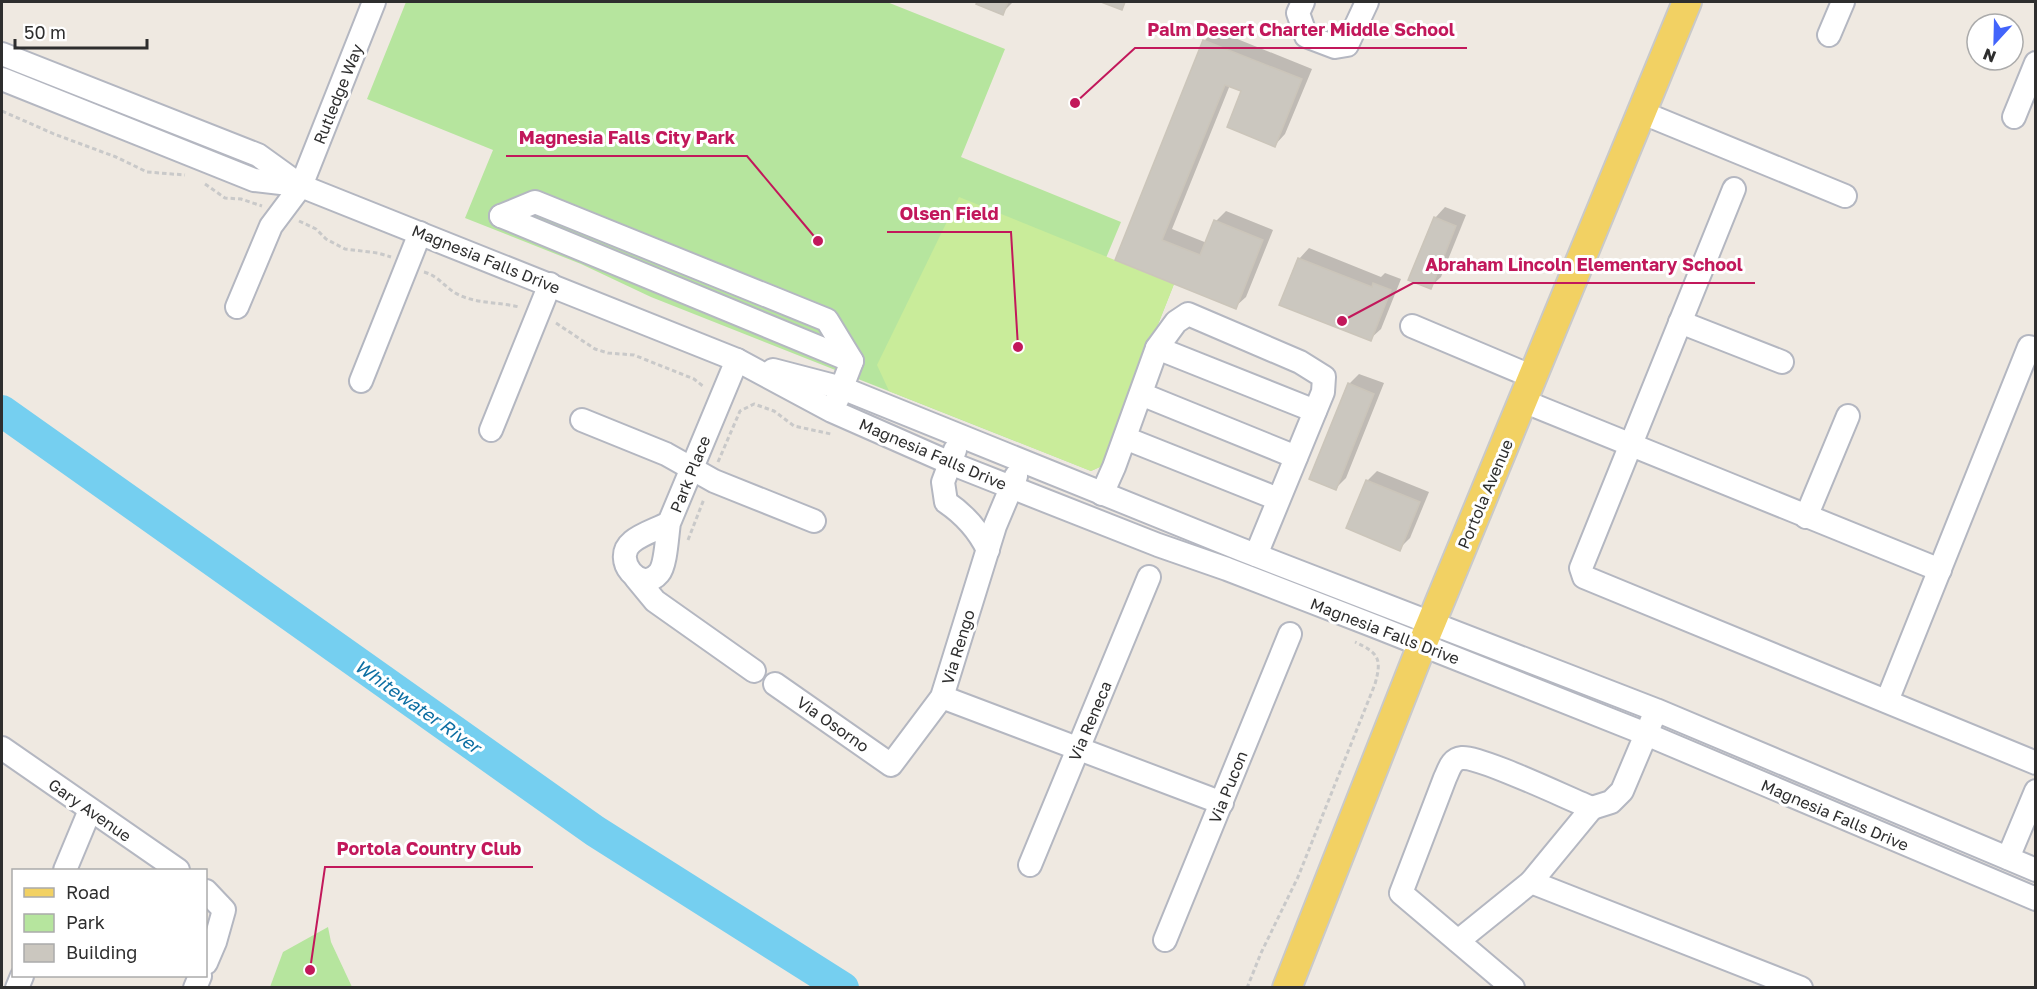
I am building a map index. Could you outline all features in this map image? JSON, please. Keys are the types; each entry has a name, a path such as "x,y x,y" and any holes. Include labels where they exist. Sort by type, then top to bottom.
{"main road":[{"name":"Portola Avenue","path":"1287,987 1427,634 1687,2"}],"street":[{"name":"Rutledge Way","path":"237,307 271,226 271,210 301,186 374,2"},
{"path":"1303,2 1298,13 1306,36 1335,47 1347,45 1367,2"},
{"path":"1829,35 1843,2"},
{"name":"Magnesia Falls Drive","path":"2,54 258,155 301,186"},
{"path":"2014,117 2036,63"},
{"name":"Magnesia Falls Drive","path":"2,79 255,180 301,186 550,284 736,360 832,411 1012,488 1427,634 1656,710 2036,870"},
{"path":"1643,113 1845,196"},
{"path":"1734,189 1581,568 1584,577 2036,763"},
{"path":"501,216 535,202 827,321 852,361 832,411"},
{"path":"361,381 420,233"},
{"path":"491,430 550,284"},
{"path":"1102,494 1157,348 1176,322 1188,314 1300,362 1324,377 1323,392 1256,555"},
{"path":"1680,322 1782,362"},
{"path":"1412,326 1630,446 1940,570"},
{"path":"1887,701 2029,346 2036,349"},
{"path":"1157,348 1315,411"},
{"name":"Magnesia Falls Drive","path":"736,360 842,388 1256,555 1646,734 2036,899"},
{"name":"Park Place","path":"632,573 625,560 626,549 631,542 669,523 736,360"},
{"path":"1141,394 1296,457"},
{"path":"1806,517 1848,416"},
{"path":"582,420 666,454 711,479 813,521"},
{"path":"961,436 943,482 946,502 964,514 980,534 988,550"},
{"path":"1125,438 1278,499"},
{"name":"Via Rengo","path":"891,765 942,697 995,525 1022,461"},
{"path":"632,573 649,579 658,573 663,562 669,523"},
{"path":"632,573 655,601 754,671"},
{"name":"Via Reneca","path":"1029,865 1149,578"},
{"name":"Via Pucon","path":"1165,940 1290,634"},
{"name":"Via Osorno","path":"775,684 891,765"},
{"path":"942,697 1222,803"},
{"path":"1458,941 1531,882 1592,808 1611,802 1622,791 1656,710"},
{"name":"Gary Avenue","path":"2,748 177,869"},
{"path":"1514,987 1401,893 1452,763 1460,758 1471,758 1592,808"},
{"path":"2008,858 2036,791"},
{"path":"65,869 90,810"},
{"path":"1531,882 1801,987"},
{"path":"207,892 224,910 207,961"}],"path":[{"path":"2,111 147,171 185,175 194,179"},
{"path":"204,183 225,198 241,199 316,229 326,239 345,249 378,253 434,274 450,290 459,295 520,308 557,323 596,349 608,353 634,355 694,379 705,388 708,395"},
{"path":"686,546 711,479 738,415 744,408 754,404 768,408 786,422 804,430 838,436"},
{"path":"1247,987 1298,877 1380,666 1378,658 1372,651 1347,638"}],"green space":[{"path":"406,2 887,2 1005,49 961,157 1121,222 1106,258 1174,284 1102,466 1091,471 651,297 581,264 465,218 493,150 367,99"},
{"path":"959,197 1174,284 1102,466 1091,471 889,391 877,365"},
{"path":"328,927 331,942 352,987 270,987 283,952"}],"building":[{"path":"977,2 1008,2 1003,15 976,4"},
{"path":"1101,2 1125,2 1122,10"},
{"path":"1203,40 1302,79 1275,147 1227,127 1241,91 1225,85 1162,240 1200,255 1214,220 1263,240 1236,309 1115,260"},
{"path":"1434,217 1456,226 1431,289 1408,280"},
{"path":"1298,258 1372,287 1373,283 1391,290 1371,341 1279,305"},
{"path":"1348,383 1374,394 1336,490 1309,479"},
{"path":"1366,480 1420,502 1400,551 1346,528"}],"waterway":[{"name":"Whitewater River","path":"2,411 595,831 843,988"}],"place":[{"name":"Palm Desert Charter Middle School","path":"1075,103"},
{"name":"Magnesia Falls City Park","path":"818,241"},
{"name":"Abraham Lincoln Elementary School","path":"1342,321"},
{"name":"Olsen Field","path":"1018,347"},
{"name":"Portola Country Club","path":"310,970"}]}
